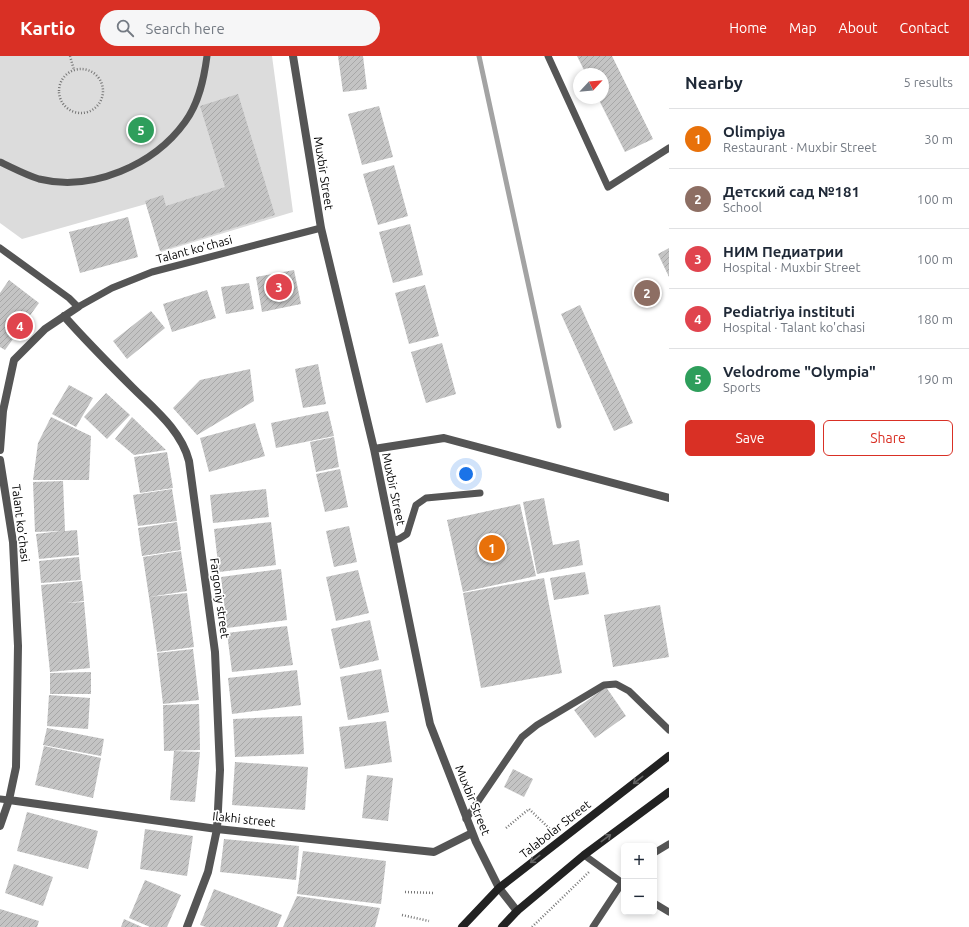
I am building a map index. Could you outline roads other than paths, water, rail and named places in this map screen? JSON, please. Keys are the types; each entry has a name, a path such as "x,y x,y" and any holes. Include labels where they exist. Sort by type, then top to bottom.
{"main road":[{"name":"Talabolar Street","path":"462,927 499,888 669,756"},
{"path":"502,927 517,911 584,855 669,792"}],"street":[{"name":"Muxbir Street","path":"293,56 321,228 374,449 430,724 472,833 499,888 517,911"},
{"name":"Talant ko'chasi","path":"0,450 3,411 14,360 45,329 78,307"},
{"name":"Fargoniy street","path":"64,316 165,420 179,437 186,451 206,576 215,652 219,718 220,770 217,829 208,872 187,927"},
{"path":"374,449 444,438 669,498"},
{"name":"Talant ko'chasi","path":"0,460 13,542 18,646 16,767 9,800 0,826"},
{"name":"Ilakhi street","path":"9,800 217,829 434,852 472,833"}],"lane":[{"path":"0,162 40,179 63,181 85,181 106,176 129,167 150,155 170,140 186,121 197,101 204,78 207,56"},
{"path":"548,56 608,187 669,148"},
{"name":"Talant ko'chasi","path":"78,307 112,288 152,272 321,228"},
{"path":"0,248 69,298 78,307"},
{"path":"392,540 399,539 407,534 416,505 426,498 480,493"},
{"path":"466,819 522,737 537,725 604,684 616,684 629,691 669,730"},
{"path":"0,799 9,800"},
{"path":"657,851 669,844"},
{"path":"584,855 621,881"},
{"path":"593,927 621,885"},
{"path":"657,904 669,912"}],"waterway":[{"path":"479,56 559,426"}],"place":[{"name":"Velodrome \"Olympia\"","path":"141,130"},
{"name":"НИМ Педиатрии","path":"279,287"},
{"name":"Детский сад №181","path":"647,293"},
{"name":"Pediatriya instituti","path":"20,326"},
{"name":"Olimpiya","path":"492,548"}]}
